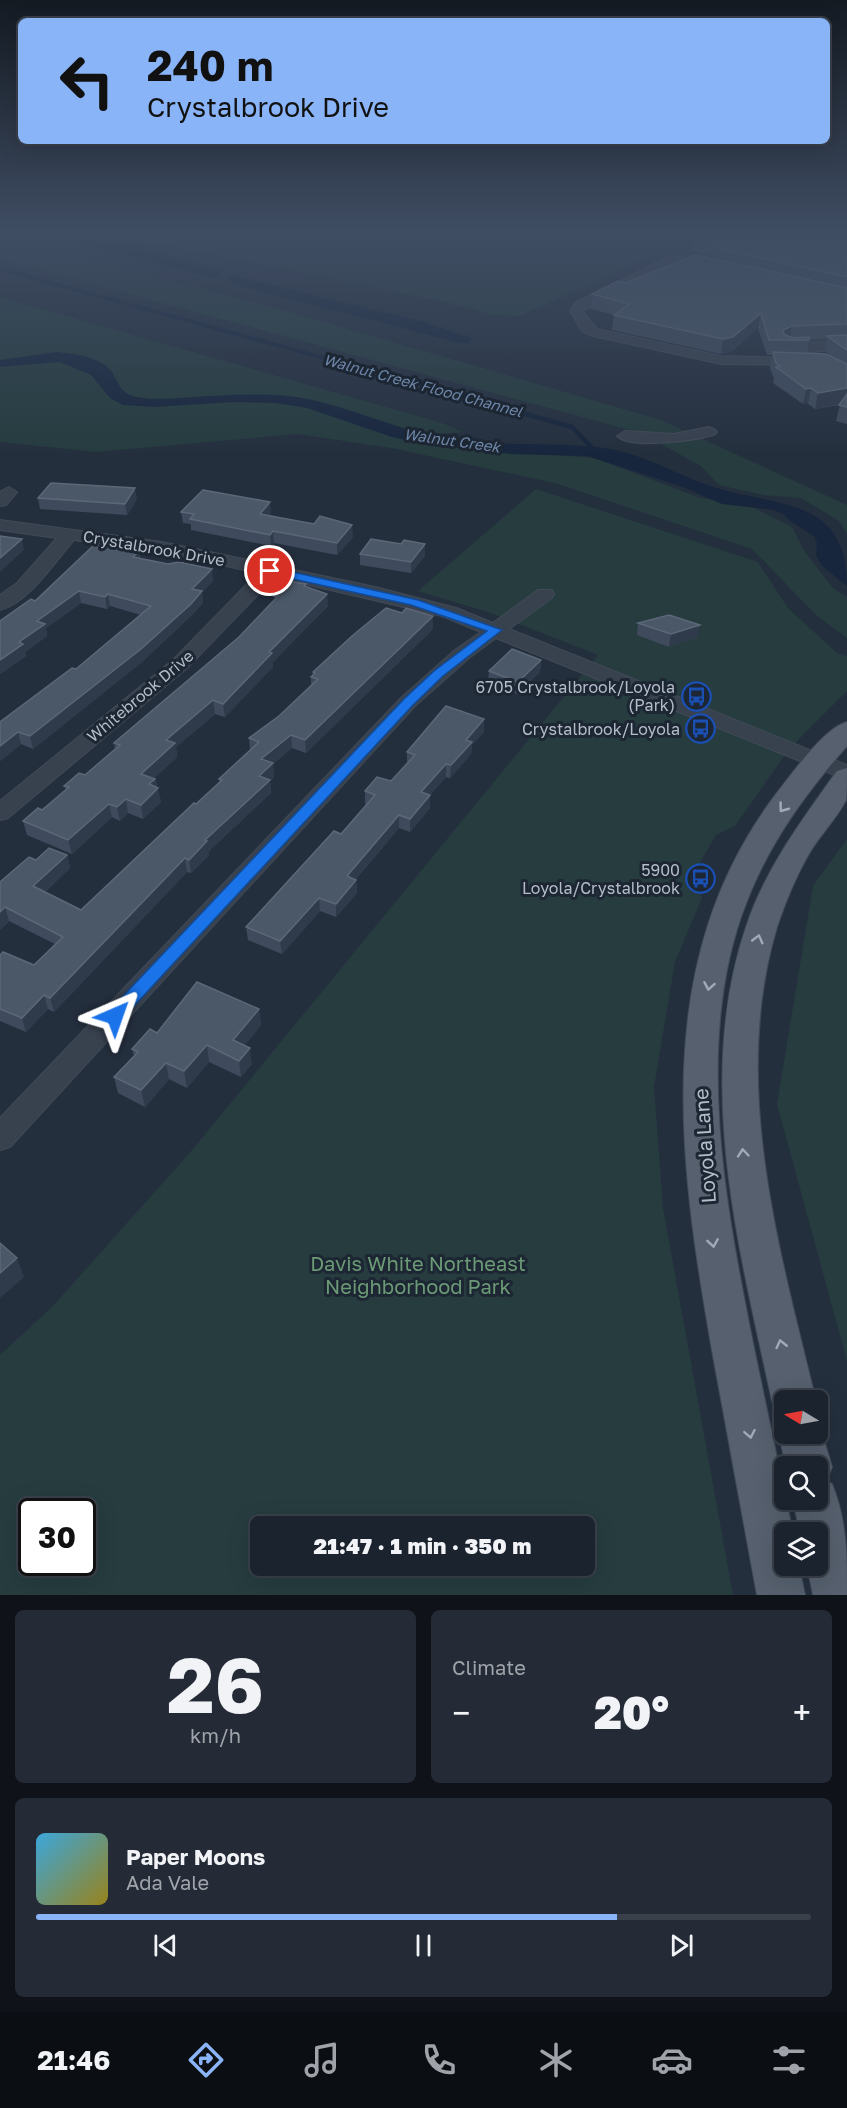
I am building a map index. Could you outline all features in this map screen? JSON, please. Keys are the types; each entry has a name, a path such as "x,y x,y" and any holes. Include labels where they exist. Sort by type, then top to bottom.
{"main road":[{"name":"Loyola Lane","path":"792,1390 750,1205 744,1165 739,1089 742,1021 760,931 778,883 837,771 847,730"},
{"name":"Loyola Lane","path":"781,1595 712,1235 700,1126 700,1057 713,965 737,890 759,843 837,771"},
{"path":"818,1510 837,1595"}],"street":[{"path":"580,305 576,311 587,328 593,332 715,359 820,363 811,348"},
{"path":"578,315 594,317"},
{"path":"766,347 811,348 847,344"},
{"path":"625,436 674,439 709,432"},
{"name":"Crystalbrook Drive","path":"0,525 162,547 414,602 496,630 837,771"},
{"path":"0,604 30,580 70,534"},
{"name":"Whitebrook Drive","path":"0,813 180,664 270,571"},
{"path":"0,1138 408,702 438,674 545,594"}],"green space":[{"path":"0,305 30,305 442,423 463,432 420,435 439,446 595,458 700,498 748,505 792,527 805,552 833,588 847,597 847,638 817,616 752,549 555,483 391,448 297,434 96,452 0,442"},
{"path":"171,305 265,305 661,420 847,505 847,534 839,521 801,498 763,495 719,485 701,466 641,433"},
{"path":"459,305 543,305 519,316 493,315"},
{"name":"Davis White Northeast Neighborhood Park","path":"536,489 758,562 788,608 837,653 847,656 847,691 789,749 735,826 716,835 692,876 702,898 675,962 654,1087 663,1208 733,1595 0,1595 0,1355 53,1306 193,1149 598,655 491,613 418,591"},
{"path":"847,839 847,1361 777,1104 813,886"}],"water":[{"path":"314,305 356,305 424,322 472,338 468,343 460,343"},
{"name":"Walnut Creek","path":"57,352 81,355 105,365 122,389 133,396 143,398 288,396 326,403 437,437 478,442 583,446 634,455 720,489 807,512 823,522 836,537 844,558 847,586 822,566 816,555 817,543 814,536 783,514 774,510 722,504 683,487 587,456 510,454 420,443 392,437 307,408 276,403 233,402 155,407 123,405 110,398 91,375 60,362 0,367 0,360"}],"building":[{"path":"627,305 847,305 847,324 792,326 783,330 784,334 792,338 809,337 809,340 769,340 761,313 733,337 723,339 614,315"},
{"path":"847,335 847,350 827,336"},
{"path":"773,352 826,354 847,364 847,388 818,393 811,388 806,389 776,367 780,366 776,363"},
{"path":"847,394 847,407 839,405"},
{"path":"51,483 135,488 125,504 38,498"},
{"path":"203,490 270,502 260,514 314,524 320,516 352,525 337,543 273,531 270,535 190,519 194,514 181,512"},
{"path":"0,536 22,539 0,558"},
{"path":"371,539 401,544 404,540 425,544 411,562 360,554"},
{"path":"94,545 132,548 131,550 139,551 133,557 168,564 179,562 212,569 192,589 202,591 191,604 141,649 30,736 18,732 0,746 0,722 72,668 76,669 151,606 108,594 105,597 79,591 37,621 45,624 19,642 23,644 0,660 0,621 31,599 35,601"},
{"path":"288,581 306,584 304,586 327,594 269,652 272,653 223,704 213,700 166,740 175,743 141,774 155,779 149,784 158,788 141,805 126,799 117,807 109,804 68,840 23,821 38,808 42,810 69,787 64,786 79,773 85,775 120,745 114,743 239,637 278,596 274,596"},
{"path":"386,608 402,613 406,608 433,616 305,740 291,735 261,759 273,763 259,776 270,780 205,840 207,841 189,860 185,858 50,998 44,995 22,1018 0,1009 0,955 3,952 34,965 63,937 5,907 0,912 0,882 29,857 36,860 49,848 67,855 33,886 81,910 194,803 196,804 222,780 219,779 259,742 249,738 279,716 318,679 311,677 315,673 313,672"},
{"path":"669,615 700,625 671,634 638,623"},
{"path":"512,649 541,660 518,682 489,671"},
{"path":"446,706 484,719 466,740 472,742 451,765 446,764 421,792 430,795 410,819 399,815 347,876 356,880 336,904 319,898 280,941 246,927 334,831 341,834 375,795 365,791 377,777 391,781 415,755 407,752"},
{"path":"197,982 259,1009 233,1040 250,1048 239,1061 207,1045 184,1071 166,1063 141,1090 114,1077 138,1052 132,1049 150,1029 157,1033"},
{"path":"0,1243 17,1258 0,1273"}],"waterway":[{"name":"Walnut Creek Flood Channel","path":"133,305 437,389"},
{"name":"Walnut Creek Flood Channel","path":"432,388 572,427 594,450"}],"place":[{"name":"6705 Crystalbrook/Loyola (Park)","path":"696,696"},
{"name":"Crystalbrook/Loyola","path":"701,729"},
{"name":"5900 Loyola/Crystalbrook","path":"701,879"}],"route":[{"path":"115,1016 408,702 462,654 496,630 449,612 414,602 270,571"}]}
